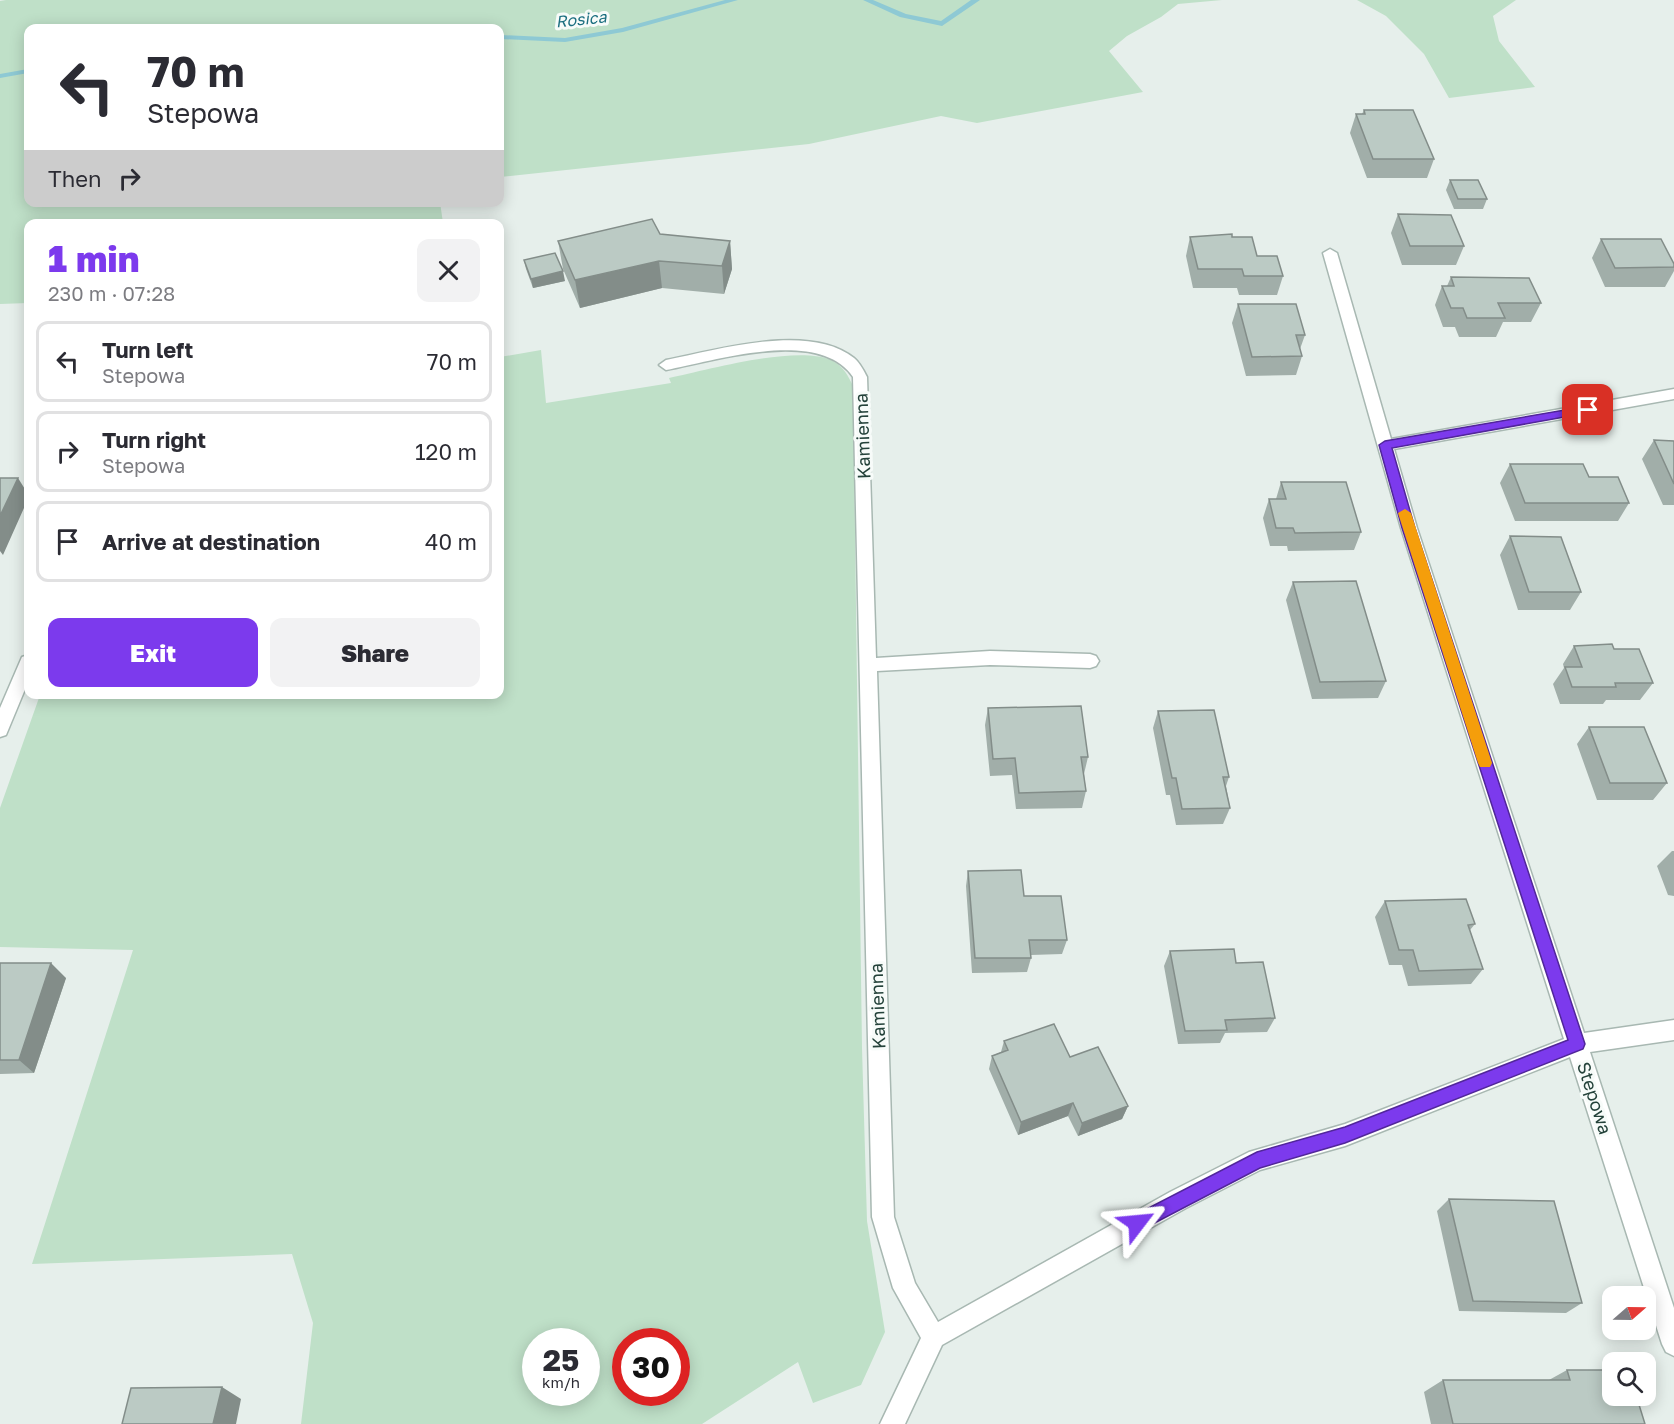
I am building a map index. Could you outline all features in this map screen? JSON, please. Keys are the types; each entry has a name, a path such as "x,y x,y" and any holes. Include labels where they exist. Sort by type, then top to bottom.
{"street":[{"name":"Stepowa","path":"1330,253 1412,539 1674,1344"},
{"name":"Kamienna","path":"666,365 768,347 812,347 836,354 850,363 860,377 883,1218 905,1288 934,1337"},
{"path":"1385,445 1674,394"},
{"path":"868,665 990,658 1090,661"},
{"path":"0,730 24,672"},
{"path":"892,1424 934,1337 1178,1200 1257,1160 1345,1135 1577,1044 1674,1030"}],"green space":[{"path":"1222,0 1178,4 1161,17 1127,36 1109,51 1143,92 977,123 941,116 809,144 504,177 504,24 24,24 24,207 441,207 442,219 24,219 24,303 0,304 0,1"},
{"path":"1357,0 1516,0 1493,16 1499,41 1535,87 1449,98 1424,54 1386,16"},
{"path":"541,350 546,403 671,383 669,378 776,357 798,355 818,357 833,361 843,369 853,386 862,1048 867,1221 885,1332 861,1385 813,1403 798,1362 702,1424 301,1424 313,1323 292,1254 32,1264 133,950 0,947 0,808 39,699 504,699 504,356"}],"building":[{"path":"1364,110 1413,110 1434,159 1373,159 1356,114 1365,114"},
{"path":"1450,180 1478,180 1487,199 1458,199"},
{"path":"1398,214 1451,215 1464,246 1410,246"},
{"path":"652,219 660,234 730,241 722,266 659,261 575,280 558,241"},
{"path":"1232,234 1232,237 1252,237 1257,256 1277,256 1283,276 1244,276 1242,269 1198,269 1190,237"},
{"path":"1601,239 1661,239 1674,267 1615,268"},
{"path":"555,253 563,271 531,279 524,260"},
{"path":"1451,277 1529,278 1541,303 1498,303 1505,318 1467,318 1463,308 1451,308 1442,286 1454,286"},
{"path":"1238,304 1296,304 1305,335 1296,335 1302,356 1252,357"},
{"path":"1654,440 1674,441 1674,484"},
{"path":"1510,464 1583,464 1589,477 1618,477 1629,503 1525,503"},
{"path":"0,478 18,478 0,516"},
{"path":"1281,482 1346,482 1361,532 1295,533 1293,528 1276,528 1269,499 1286,499"},
{"path":"1510,536 1561,537 1581,592 1529,592"},
{"path":"1356,581 1386,681 1320,682 1293,582"},
{"path":"1612,644 1614,649 1639,649 1653,683 1615,683 1616,687 1572,687 1565,667 1582,667 1574,646"},
{"path":"1081,706 1088,757 1081,757 1086,791 1019,793 1015,758 993,759 988,708"},
{"path":"1214,710 1229,777 1223,777 1230,808 1182,809 1176,778 1172,778 1158,711"},
{"path":"1589,727 1644,727 1667,783 1610,783"},
{"path":"1021,870 1024,896 1061,896 1067,940 1029,940 1031,958 975,958 968,871"},
{"path":"1466,899 1475,924 1468,925 1483,969 1419,971 1413,950 1399,950 1385,901"},
{"path":"1234,949 1236,963 1263,962 1275,1018 1225,1020 1227,1030 1185,1031 1170,951"},
{"path":"0,963 51,963 19,1060 0,1060"},
{"path":"1054,1024 1070,1057 1098,1047 1128,1106 1082,1123 1073,1103 1021,1122 992,1056 1008,1050 1004,1041"},
{"path":"1449,1199 1554,1201 1582,1303 1473,1301"},
{"path":"1567,1370 1602,1370 1602,1406 1639,1406 1645,1424 1453,1424 1443,1380 1570,1380"},
{"path":"222,1387 213,1424 122,1424 131,1388"}],"waterway":[{"name":"Rosica","path":"504,37 565,40 623,30 734,0"},
{"name":"Rosica","path":"867,0 903,15 942,24 976,0"},
{"name":"Rosica","path":"0,76 24,72"}],"slow traffic":[{"path":"1405,513 1485,763"}],"route":[{"path":"1137,1223 1257,1160 1345,1135 1577,1044 1409,528 1385,445 1588,410"}]}
